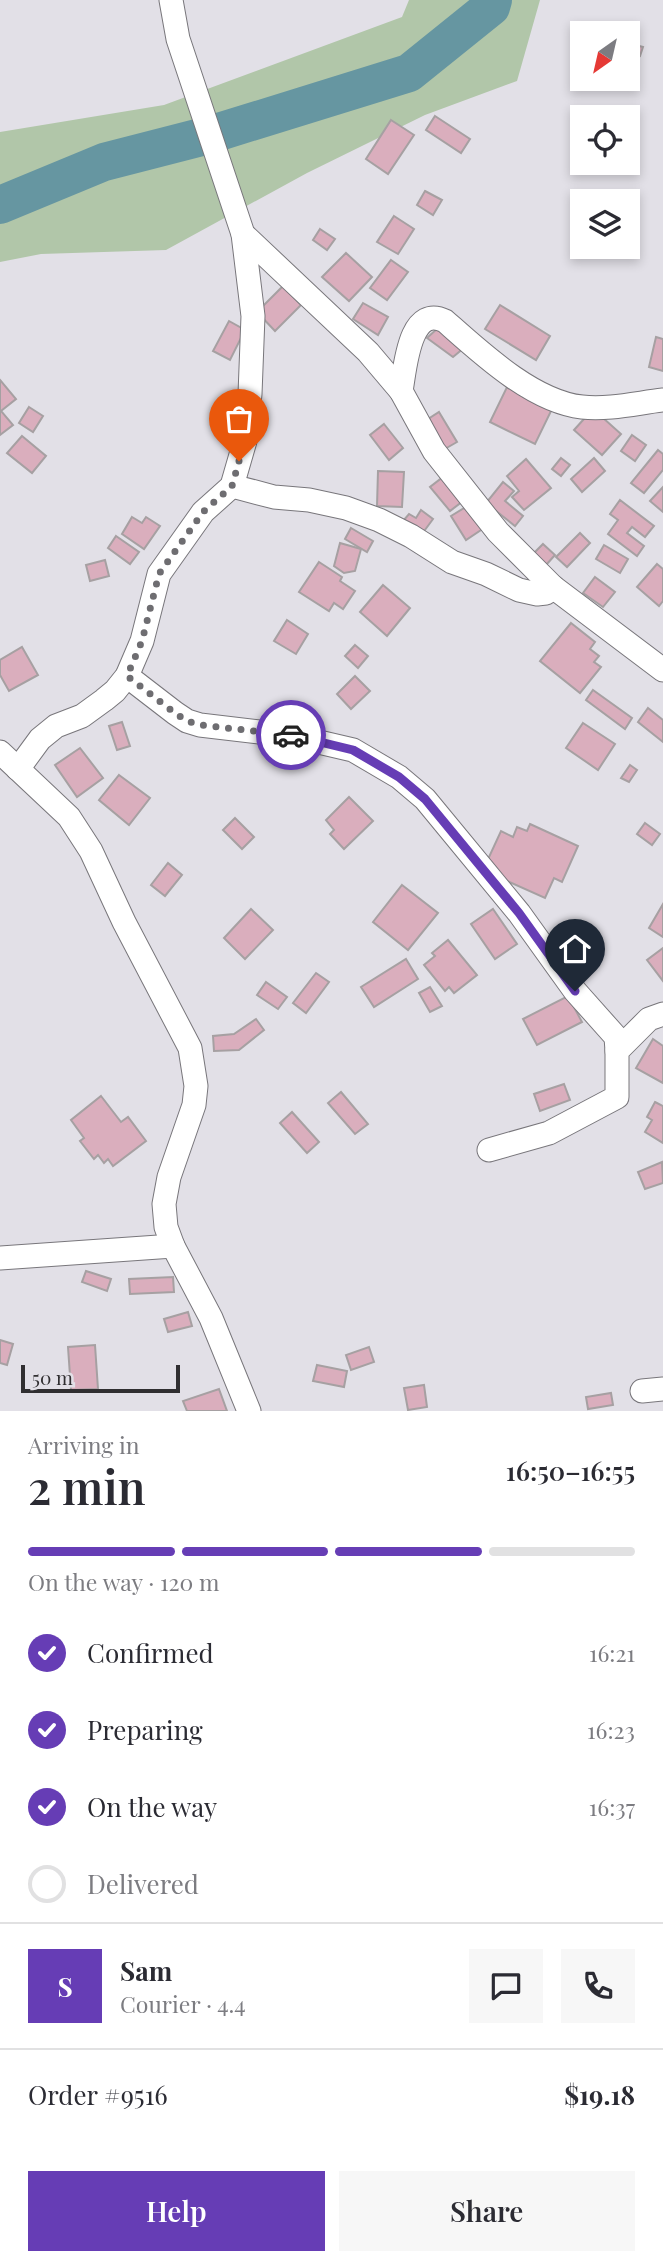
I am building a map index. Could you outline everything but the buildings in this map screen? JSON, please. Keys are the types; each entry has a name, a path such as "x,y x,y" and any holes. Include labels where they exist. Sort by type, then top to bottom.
{"street":[{"path":"18,769 40,739 56,726 82,716 115,691 127,676 142,641 159,574 203,512 232,486 245,441 253,316 243,234 178,39 171,0"},
{"path":"243,234 368,352 401,391 435,451 498,532 553,587 663,670"},
{"path":"401,391 410,344 417,327 427,319 434,318 444,321 503,369 542,395 581,407 618,406 663,400"},
{"path":"232,486 274,497 309,500 346,508 411,536 452,562 519,590 537,594 546,593 553,587"},
{"path":"127,676 187,721 200,725 292,736 353,750 399,777 425,799 519,913 575,991 616,1037 617,1097 549,1133 489,1150"},
{"path":"0,752 69,817 91,851 124,922 190,1048 196,1086 194,1105 169,1177 164,1204 166,1227 173,1246 211,1318 249,1411"},
{"path":"617,1051 649,1019 663,1014"},
{"path":"0,1258 173,1246"}],"green space":[{"path":"409,0 540,0 517,81 425,115 307,173 166,250 41,254 0,262 0,132 164,105 402,17"}],"waterway":[{"path":"0,205 104,162 209,135 409,73 491,7 493,0"}],"way so far":[{"path":"239,461 232,486 203,512 159,574 142,641 127,676 187,721 200,725 291,735"}],"route":[{"path":"291,735 353,750 399,777 425,799 519,913 575,991"}]}
